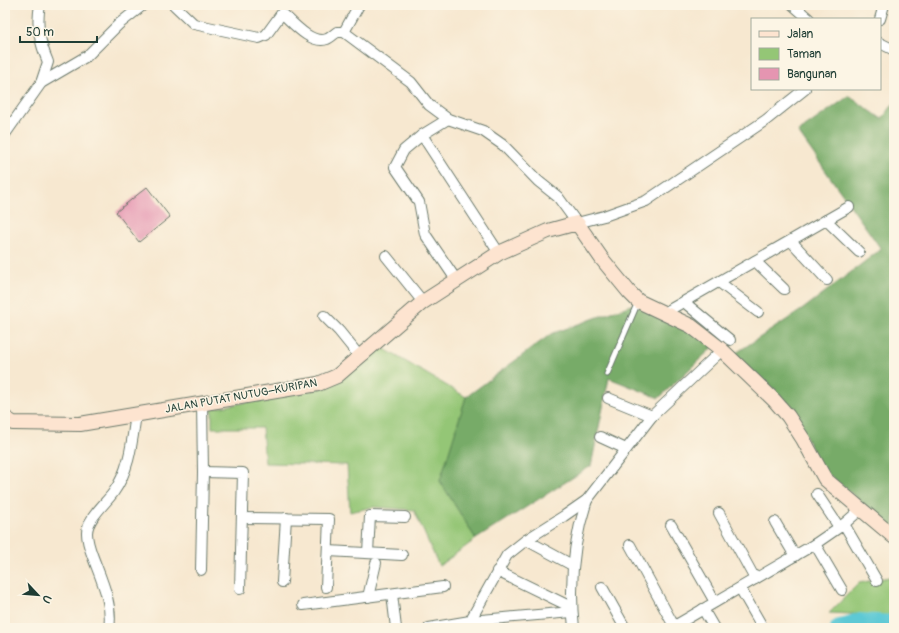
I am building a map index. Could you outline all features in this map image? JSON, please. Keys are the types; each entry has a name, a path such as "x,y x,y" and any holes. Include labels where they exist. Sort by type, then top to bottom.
{"street":[{"path":"5,134 41,83 48,62 41,45 37,20 40,5"},
{"path":"41,83 87,56 119,24 143,5"},
{"path":"174,5 194,24 259,38 266,35 284,9 309,36 319,40 327,39 337,32 344,32 411,82 429,105 448,119 483,130 502,145 538,181 558,197 578,223 602,259 638,301 691,326 726,345"},
{"path":"344,32 359,5"},
{"path":"793,5 808,18"},
{"path":"880,18 884,5"},
{"path":"881,44 894,50"},
{"path":"578,223 604,216 646,200 766,120 805,90"},
{"path":"448,119 422,135 404,150 395,167 418,202 425,234 457,281"},
{"path":"422,135 499,253"},
{"path":"664,313 849,207"},
{"path":"826,220 859,252"},
{"name":"JALAN PUTAT NUTUG–KURIPAN","path":"5,418 14,423 80,424 318,384 337,376 423,302 499,253 548,231 578,223"},
{"path":"791,241 827,280"},
{"path":"386,256 423,302"},
{"path":"755,261 784,289"},
{"path":"720,282 758,312"},
{"path":"684,302 726,345 788,416 803,439 824,479 894,537"},
{"path":"324,316 360,356"},
{"path":"574,628 572,609 572,565 578,525 587,500 652,416 726,345"},
{"path":"608,398 652,416"},
{"path":"200,570 203,472 202,403"},
{"path":"109,628 110,612 105,590 89,546 87,532 91,521 114,491 129,461 136,414"},
{"path":"600,437 626,449"},
{"path":"203,472 243,473 240,588"},
{"path":"818,494 842,526 877,580"},
{"path":"470,622 507,555 526,540 587,500"},
{"path":"630,545 672,627 815,544 842,526 861,509"},
{"path":"719,513 755,578"},
{"path":"368,553 370,516 405,517"},
{"path":"242,518 330,519 326,587"},
{"path":"282,582 286,518"},
{"path":"775,522 795,556"},
{"path":"671,525 715,602"},
{"path":"526,540 572,565"},
{"path":"815,544 842,590"},
{"path":"328,552 402,555"},
{"path":"368,597 376,563"},
{"path":"497,571 572,609"},
{"path":"303,605 442,587"},
{"path":"602,587 625,628"},
{"path":"740,588 763,628"},
{"path":"392,594 396,628"},
{"path":"429,628 572,609"},
{"path":"703,609 714,628"}],"lane":[{"path":"607,374 638,301"}],"green space":[{"path":"849,96 882,119 894,103 894,530 820,467 805,434 730,357 803,309 881,249 798,132"},
{"path":"645,300 715,345 659,398 609,378 591,466 476,539 440,481 466,397 551,334"},
{"path":"381,347 466,397 440,481 476,539 439,566 414,510 373,507 350,512 347,465 265,463 262,428 212,428 212,409 327,386"},
{"path":"894,576 894,616 829,613 859,583"}],"building":[{"path":"147,187 170,217 139,242 116,212"}],"waterway":[{"path":"839,628 858,622 894,624"}]}
